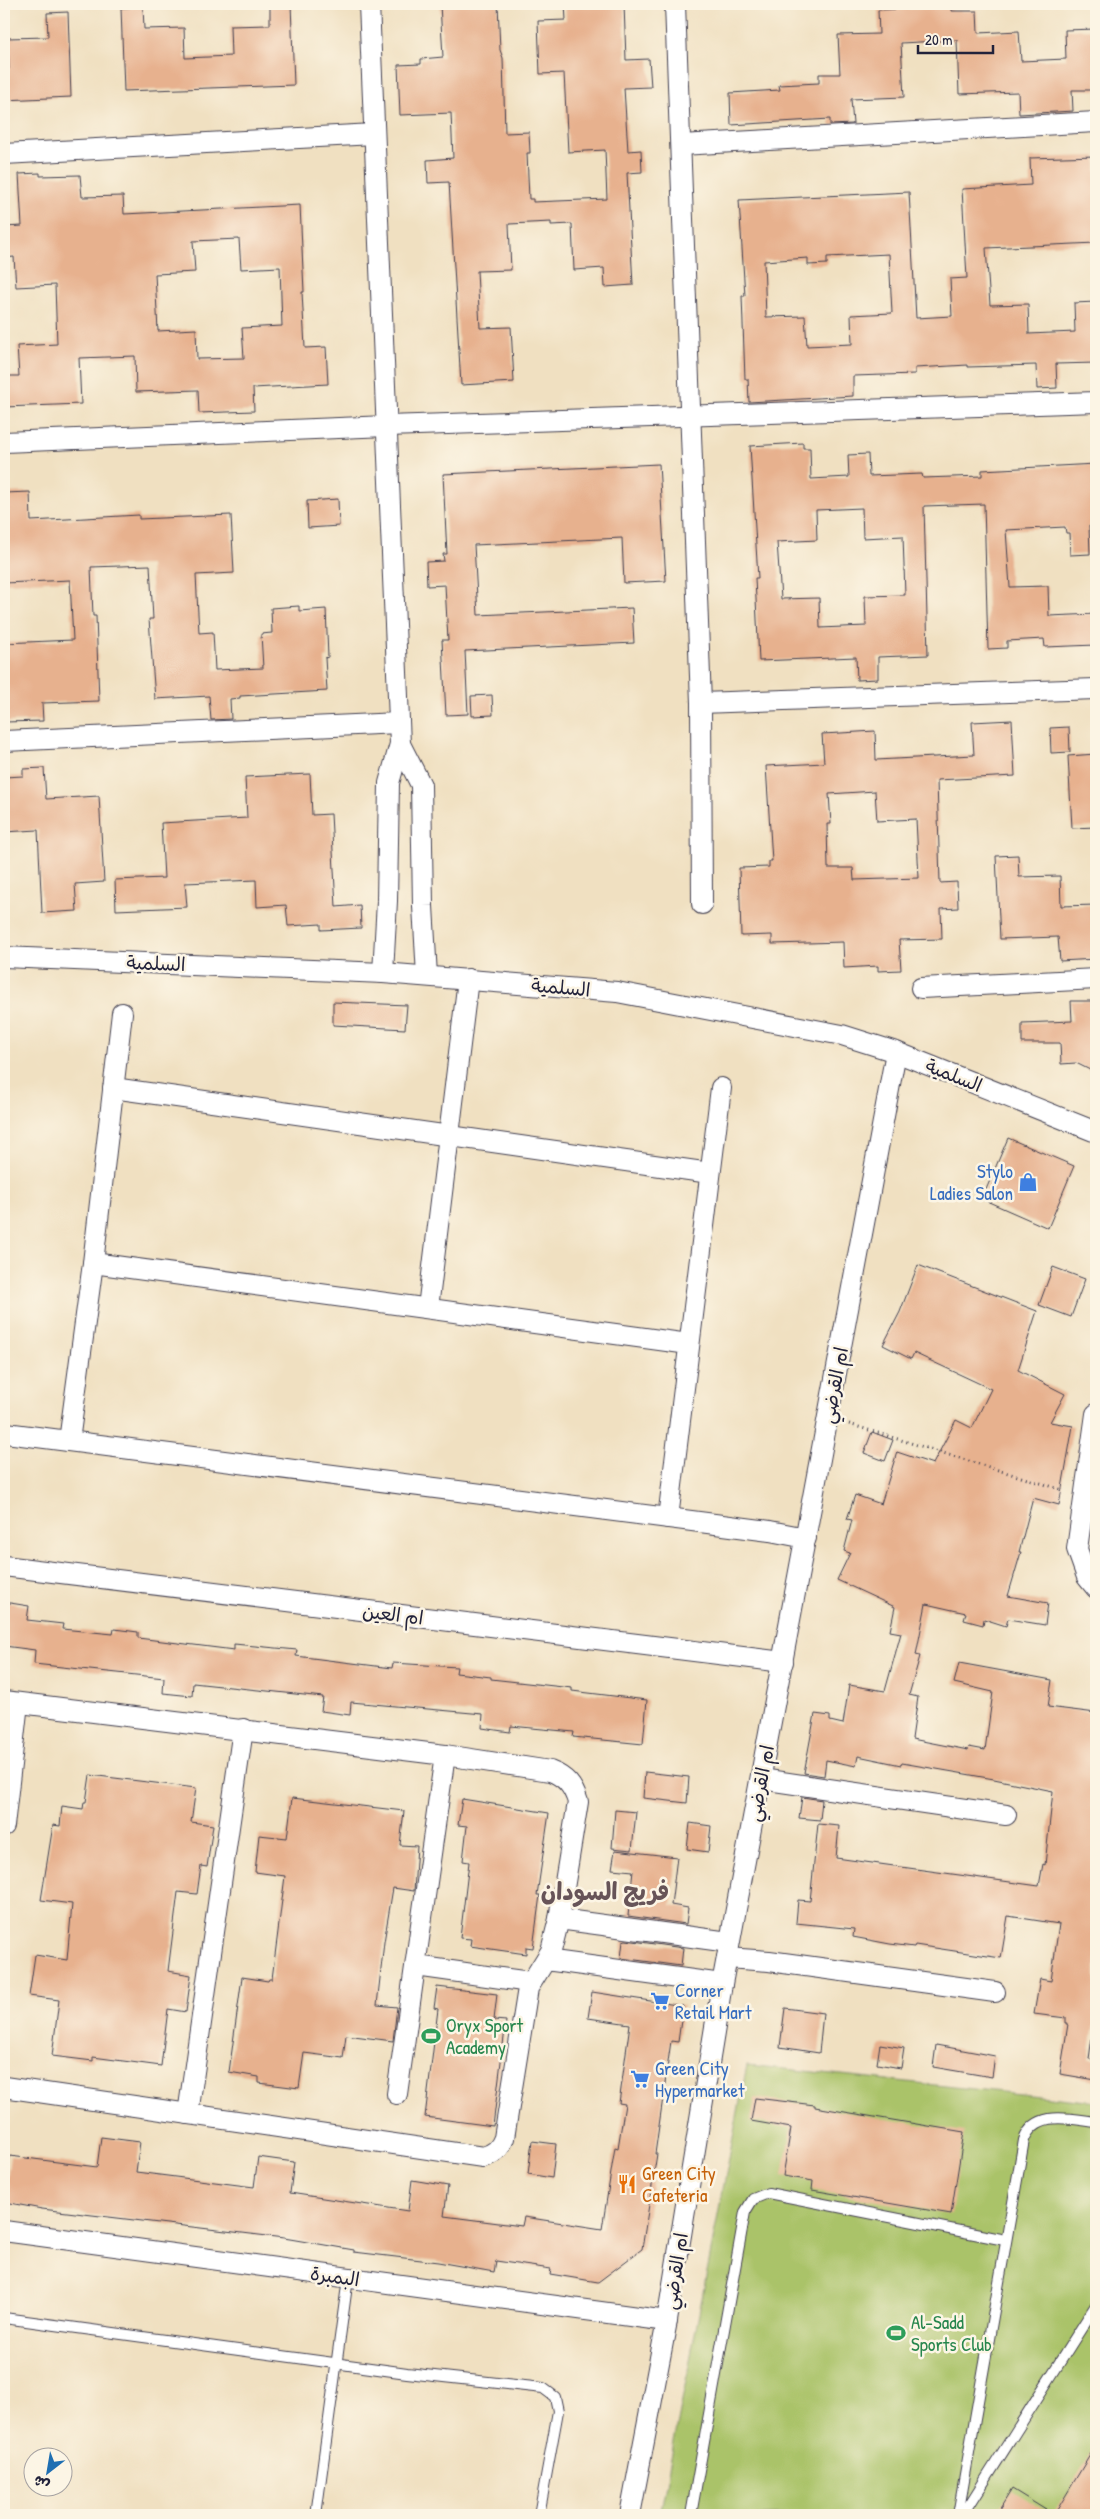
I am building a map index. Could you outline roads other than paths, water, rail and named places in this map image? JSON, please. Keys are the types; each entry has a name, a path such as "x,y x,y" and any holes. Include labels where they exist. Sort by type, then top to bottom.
{"street":[{"path":"369,4 400,744 389,783 387,901 383,973"},
{"path":"675,4 701,703 702,904"},
{"path":"681,145 1096,122"},
{"path":"4,154 374,134"},
{"path":"4,442 387,426 1096,402"},
{"path":"701,703 1096,689"},
{"path":"4,741 399,723"},
{"path":"400,744 421,785 423,906 428,976"},
{"name":"السلمية","path":"4,957 383,973 617,992 842,1035 896,1052 1096,1132"},
{"path":"428,1308 468,979"},
{"path":"921,988 1096,979"},
{"path":"69,1441 93,1263 122,1012"},
{"name":"ام القرضي","path":"630,2515 667,2322 728,1950 896,1052"},
{"path":"113,1088 710,1173"},
{"path":"668,1518 721,1088"},
{"path":"93,1263 690,1344"},
{"path":"1096,1414 1077,1549 1087,1577 1096,1588"},
{"path":"6,1434 668,1518 806,1538"},
{"name":"ام العين","path":"4,1566 783,1662"},
{"path":"4,1826 11,1702 445,1755 550,1772 558,1774 570,1784 578,1802 559,1919 546,1960 530,1982 504,2138 501,2145 489,2156 483,2157 389,2145 4,2086"},
{"path":"188,2114 244,1729"},
{"path":"397,2094 445,1755"},
{"path":"761,1779 1006,1815"},
{"path":"559,1919 728,1950 770,1961 995,1992"},
{"path":"546,1960 722,1984"},
{"path":"416,1966 530,1982"},
{"name":"البمبرة","path":"4,2231 667,2322"}],"lane":[{"path":"958,2515 1005,2240 1028,2131 1033,2124 1043,2119 1096,2122"},
{"path":"691,2515 745,2212 753,2199 768,2193 1005,2240"},
{"path":"316,2515 348,2278"},
{"path":"963,2515 1096,2304"},
{"path":"4,2318 337,2364 536,2386 550,2391 555,2397 558,2411 539,2515"}],"place":[{"name":"Stylo Ladies Salon","path":"1028,1182"},
{"name":"Corner Retail Mart","path":"660,2001"},
{"name":"Oryx Sport Academy","path":"431,2036"},
{"name":"Green City Hypermarket","path":"640,2079"},
{"name":"Green City Cafeteria","path":"627,2184"},
{"name":"Al-Sadd Sports Club","path":"896,2333"}],"district":[{"name":"فريج السودان","path":"605,1891"}]}
